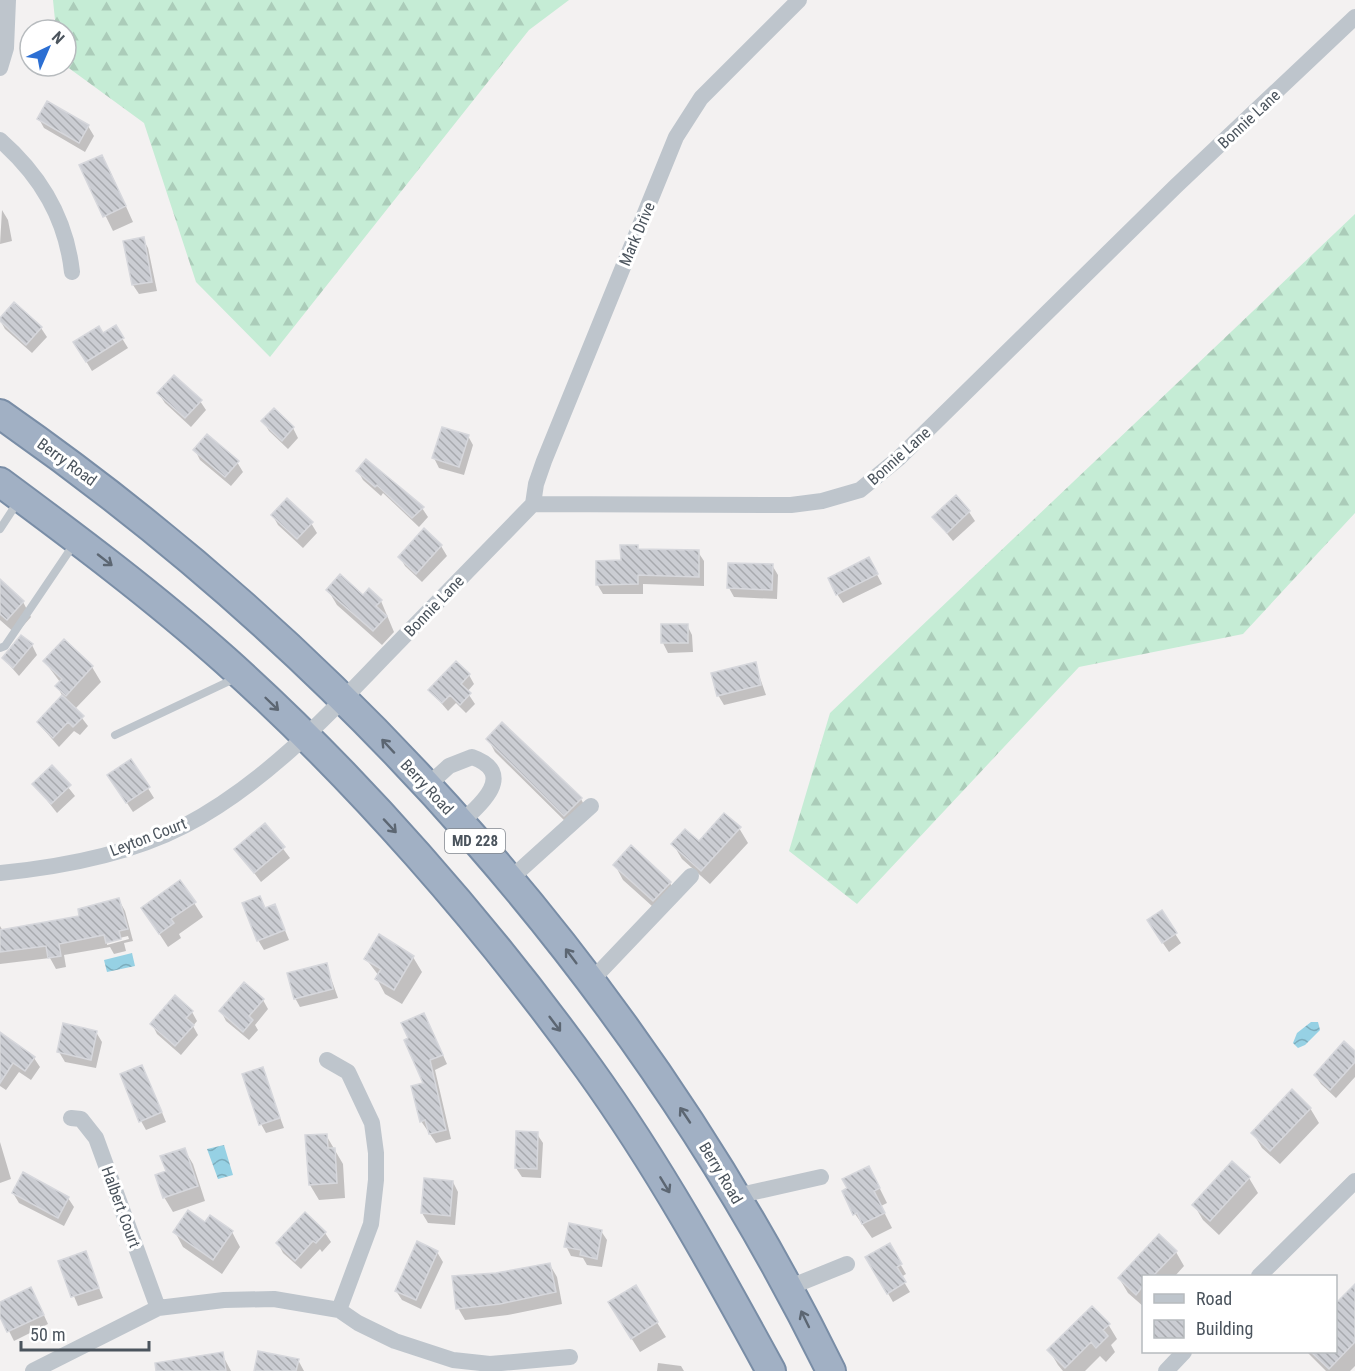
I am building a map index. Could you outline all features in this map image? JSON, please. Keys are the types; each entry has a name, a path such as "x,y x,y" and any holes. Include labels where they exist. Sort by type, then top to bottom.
{"highway":[{"name":"Berry Road","path":"0,414 95,483 204,571 344,699 427,786 532,905 663,1082 736,1196 789,1287 831,1371"},
{"name":"MD 228","path":"10,489 182,622 241,675 307,737 459,904 590,1070 675,1203 771,1371"}],"street":[{"path":"0,68 6,48 8,0"},
{"name":"Mark Drive","path":"533,504 536,484 548,451 676,137 701,98 799,0"},
{"name":"Bonnie Lane","path":"307,737 533,504 790,505 822,501 860,490 914,444 1176,186 1355,17"},
{"path":"0,35 8,18"},
{"path":"0,140 36,177 52,203 69,245 72,272"},
{"name":"Leyton Court","path":"0,873 50,868 115,851 183,826 242,788 307,737"},
{"path":"427,786 449,766 472,757 482,760 492,770 494,780 489,795 460,823"},
{"path":"509,880 591,806"},
{"path":"590,982 691,876"},
{"path":"327,1060 348,1072 372,1123 376,1153 376,1180 371,1224 339,1310"},
{"name":"Halbert Court","path":"71,1118 81,1119 96,1138 158,1308"},
{"path":"736,1196 821,1177"},
{"path":"1260,1275 1355,1181"},
{"path":"789,1287 847,1264"},
{"path":"33,1371 158,1308 204,1301 273,1299 339,1310 395,1341 453,1360 501,1364 570,1357"},
{"path":"1166,1371 1183,1353"}],"lane":[{"path":"0,529 10,489"},
{"path":"0,648 5,646 77,539"},
{"path":"115,735 241,675"}],"green space":[{"path":"53,0 569,0 529,30 270,357 196,282 144,123 78,75 78,18 55,18"},
{"path":"1355,214 1355,513 1243,634 1079,667 857,904 789,851 830,713"}],"water":[{"path":"132,953 135,966 107,972 104,960"},
{"path":"1311,1022 1318,1022 1320,1030 1305,1045 1298,1048 1293,1043 1297,1033"},
{"path":"224,1145 233,1175 218,1179 207,1149"}],"building":[{"path":"47,101 89,125 79,143 37,119"},
{"path":"102,155 126,206 103,217 79,165"},
{"path":"144,237 152,282 132,285 123,241"},
{"path":"14,302 42,327 26,345 0,321"},
{"path":"116,325 124,338 86,362 73,342 99,326 103,333"},
{"path":"174,375 202,400 185,418 157,393"},
{"path":"274,408 294,427 282,441 261,421"},
{"path":"442,427 469,435 459,467 432,458"},
{"path":"207,434 239,461 225,477 193,450"},
{"path":"366,459 424,507 412,518 377,485 375,487 356,471"},
{"path":"956,495 970,511 947,533 932,517"},
{"path":"287,498 313,522 297,539 271,515"},
{"path":"424,528 442,545 416,574 398,557"},
{"path":"620,545 638,545 638,549 699,550 699,577 638,575 638,584 596,585 596,561 621,560"},
{"path":"869,557 878,574 836,595 828,578"},
{"path":"728,563 773,564 772,590 727,588"},
{"path":"340,574 363,595 369,588 382,600 376,606 387,616 373,631 326,590"},
{"path":"0,579 24,601 7,620 0,614"},
{"path":"661,624 688,624 688,643 661,643"},
{"path":"21,635 33,644 13,668 2,658"},
{"path":"64,639 93,666 66,696 55,686 62,679 43,661"},
{"path":"456,661 470,674 461,684 471,693 460,705 450,695 442,703 428,690"},
{"path":"756,662 761,685 717,696 711,673"},
{"path":"62,695 84,716 73,727 68,722 53,738 37,722"},
{"path":"502,722 582,798 564,816 486,739"},
{"path":"131,759 150,787 126,803 107,775"},
{"path":"52,765 71,785 51,804 32,784"},
{"path":"724,813 741,827 701,871 671,844 685,829 699,841"},
{"path":"265,823 285,847 254,873 234,849"},
{"path":"631,845 671,882 653,901 613,865"},
{"path":"180,880 196,902 171,919 174,923 159,934 141,908"},
{"path":"260,896 265,908 275,904 285,930 257,941 242,903"},
{"path":"119,898 128,929 119,931 121,939 106,943 104,935 59,944 61,956 48,958 46,946 0,952 0,930 79,916 78,909"},
{"path":"1162,910 1177,933 1162,943 1147,920"},
{"path":"379,934 414,956 394,990 375,979 381,969 364,959"},
{"path":"327,963 333,989 294,999 287,973"},
{"path":"244,982 264,999 249,1016 253,1020 243,1032 219,1011"},
{"path":"175,995 193,1011 186,1018 194,1025 175,1046 150,1024"},
{"path":"424,1013 443,1055 430,1060 446,1130 429,1134 425,1120 420,1122 411,1086 423,1083 404,1040 408,1038 401,1023"},
{"path":"63,1023 97,1031 91,1060 57,1052"},
{"path":"0,1032 35,1057 25,1071 13,1063 0,1083"},
{"path":"1344,1041 1355,1051 1355,1062 1330,1090 1314,1075"},
{"path":"142,1065 162,1112 139,1122 120,1074"},
{"path":"263,1067 280,1118 259,1125 242,1074"},
{"path":"1292,1089 1311,1108 1270,1151 1251,1133"},
{"path":"516,1131 538,1132 537,1169 515,1168"},
{"path":"327,1134 328,1148 335,1148 337,1183 309,1185 305,1135"},
{"path":"185,1148 198,1186 163,1198 155,1175 166,1171 160,1156"},
{"path":"1232,1161 1250,1177 1210,1221 1192,1205"},
{"path":"869,1166 880,1188 874,1191 885,1213 862,1224 857,1213 853,1215 842,1191 847,1188 842,1179"},
{"path":"23,1172 69,1197 58,1218 12,1193"},
{"path":"424,1178 453,1181 450,1216 421,1213"},
{"path":"188,1210 205,1222 210,1215 233,1231 213,1260 173,1232"},
{"path":"305,1212 326,1232 316,1243 313,1241 295,1261 276,1243"},
{"path":"569,1223 602,1230 597,1259 580,1255 581,1250 564,1247"},
{"path":"1159,1234 1177,1251 1154,1275 1142,1275 1142,1287 1136,1295 1118,1278"},
{"path":"417,1241 438,1251 416,1300 395,1291"},
{"path":"890,1243 902,1264 897,1267 906,1282 887,1294 865,1257"},
{"path":"86,1251 99,1288 71,1297 58,1261"},
{"path":"550,1263 556,1292 500,1304 456,1309 452,1276 496,1273"},
{"path":"1355,1284 1355,1342 1329,1369 1312,1353 1337,1353 1337,1302"},
{"path":"636,1285 658,1322 631,1339 608,1302"},
{"path":"31,1287 44,1315 7,1332 0,1317 0,1302"},
{"path":"1092,1306 1110,1324 1103,1330 1108,1336 1096,1348 1091,1342 1065,1368 1047,1350"},
{"path":"258,1351 299,1359 296,1371 254,1371"},
{"path":"223,1352 226,1371 156,1371 155,1363"}]}
